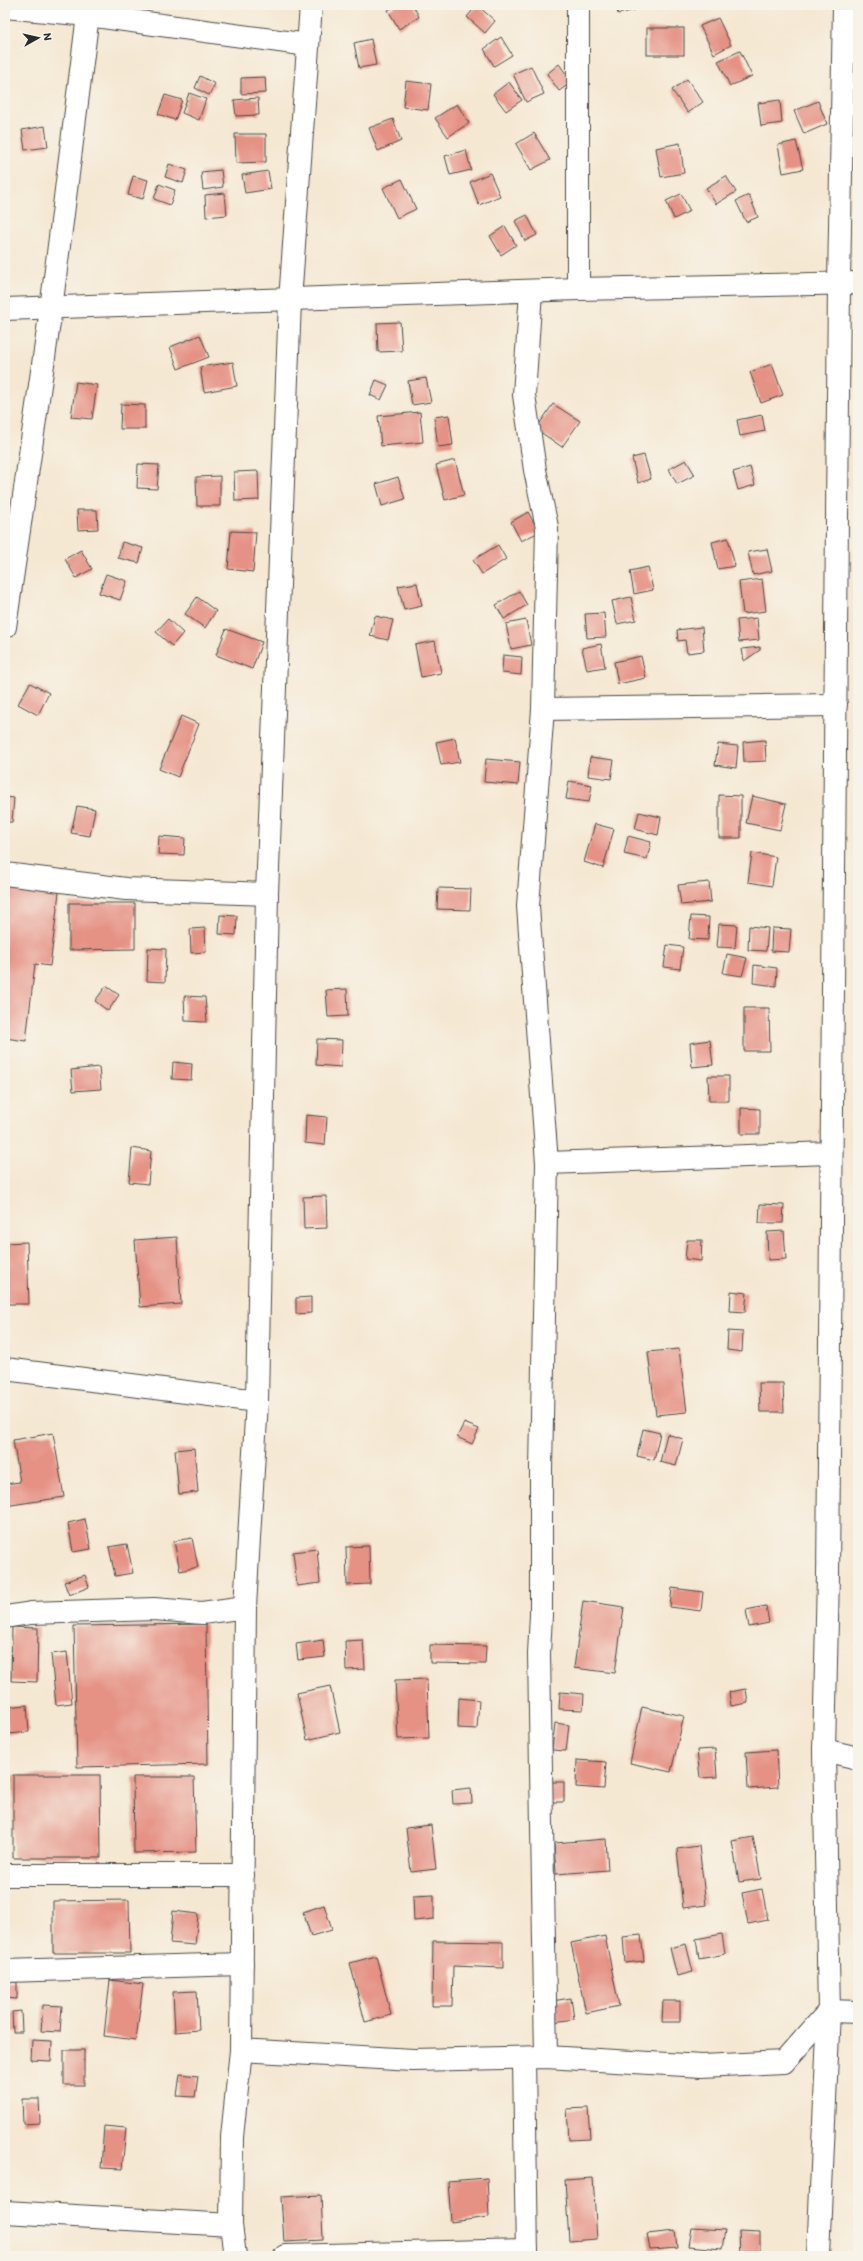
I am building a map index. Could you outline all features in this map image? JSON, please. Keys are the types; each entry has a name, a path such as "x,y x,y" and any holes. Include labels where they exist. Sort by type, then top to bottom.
{"street":[{"path":"235,2256 231,2225 232,2138 241,2050 245,1607 257,1401 267,894 290,301 311,5"},
{"path":"578,5 578,289"},
{"path":"818,2256 829,2011 824,1750 828,1568 836,705 848,283 844,5"},
{"path":"5,7 88,15 308,45"},
{"path":"5,627 51,308 88,15"},
{"path":"5,309 290,301 578,289 848,283"},
{"path":"531,291 524,395 535,470 547,527 543,709 528,906 546,1163 541,1469 541,1615 539,1654 546,2056"},
{"path":"543,709 836,705"},
{"path":"5,874 126,889 267,894"},
{"path":"546,1163 831,1154"},
{"path":"5,1369 257,1401"},
{"path":"5,1617 31,1613 154,1609 202,1612 245,1607"},
{"path":"824,1750 858,1758"},
{"path":"5,1875 243,1875"},
{"path":"5,1971 242,1964"},
{"path":"241,2050 413,2060 524,2058 546,2056 702,2066 784,2062 829,2011"},
{"path":"829,2011 858,2012"},
{"path":"285,2256 527,2253 524,2058"},
{"path":"5,2212 231,2225"}],"building":[{"path":"397,5 413,5 419,17 399,29 388,10"},
{"path":"477,5 495,21 485,33 467,17"},
{"path":"615,5 633,5 635,10 618,14"},
{"path":"718,18 731,45 714,54 700,26"},
{"path":"647,28 684,28 684,55 647,55"},
{"path":"501,37 512,55 494,66 484,49"},
{"path":"371,39 376,65 359,68 354,43"},
{"path":"740,51 752,76 730,86 718,61"},
{"path":"559,64 572,82 559,91 547,74"},
{"path":"531,66 544,94 526,102 513,74"},
{"path":"200,76 215,84 209,95 195,88"},
{"path":"265,77 266,93 241,94 241,78"},
{"path":"687,79 703,102 688,113 672,90"},
{"path":"406,81 431,84 428,110 403,107"},
{"path":"509,82 522,100 506,111 493,94"},
{"path":"189,93 206,99 199,120 182,113"},
{"path":"165,95 182,100 175,120 158,114"},
{"path":"258,98 259,115 236,116 234,100"},
{"path":"780,100 782,123 761,126 758,103"},
{"path":"818,101 827,124 804,134 794,111"},
{"path":"457,104 469,123 448,137 435,118"},
{"path":"393,119 401,141 378,151 369,128"},
{"path":"45,126 48,147 25,150 22,130"},
{"path":"534,133 550,160 531,170 516,144"},
{"path":"235,134 266,134 266,162 236,163"},
{"path":"796,141 803,169 783,173 778,145"},
{"path":"680,143 684,173 661,177 656,148"},
{"path":"466,150 471,170 450,175 445,156"},
{"path":"169,164 187,170 183,183 165,177"},
{"path":"221,170 223,187 203,190 201,172"},
{"path":"268,171 271,189 245,193 242,175"},
{"path":"490,173 500,196 479,205 470,182"},
{"path":"133,176 148,180 143,199 128,195"},
{"path":"726,176 736,192 716,204 706,188"},
{"path":"402,179 416,209 397,218 383,188"},
{"path":"159,184 175,190 170,205 154,199"},
{"path":"225,193 227,215 206,217 205,195"},
{"path":"681,194 690,211 674,219 666,201"},
{"path":"749,195 758,217 746,222 736,201"},
{"path":"527,215 537,235 525,241 515,221"},
{"path":"505,226 516,245 501,255 490,236"},
{"path":"400,322 402,351 378,352 377,323"},
{"path":"200,335 209,357 178,369 170,347"},
{"path":"233,362 237,386 204,392 200,367"},
{"path":"772,364 783,395 761,403 750,372"},
{"path":"426,378 431,402 412,405 408,381"},
{"path":"376,380 388,385 381,400 370,395"},
{"path":"76,382 97,385 92,419 71,417"},
{"path":"121,404 145,405 145,429 120,429"},
{"path":"553,404 580,421 562,447 536,429"},
{"path":"420,412 423,442 381,446 378,416"},
{"path":"449,415 453,445 438,447 434,417"},
{"path":"762,415 765,431 740,436 737,420"},
{"path":"644,455 651,479 638,483 632,458"},
{"path":"455,460 464,495 445,500 436,465"},
{"path":"686,460 695,475 677,484 669,469"},
{"path":"138,464 159,465 157,489 137,488"},
{"path":"750,467 755,485 738,490 733,472"},
{"path":"258,471 259,500 235,501 234,472"},
{"path":"220,476 220,506 197,506 196,477"},
{"path":"398,477 405,499 382,506 376,484"},
{"path":"77,510 97,510 98,529 78,530"},
{"path":"528,512 539,532 521,541 511,522"},
{"path":"231,531 256,532 253,572 228,569"},
{"path":"728,538 735,566 718,569 712,542"},
{"path":"122,542 143,548 139,563 118,558"},
{"path":"498,545 506,559 482,574 473,560"},
{"path":"767,549 772,571 753,575 748,552"},
{"path":"81,550 92,569 76,578 65,559"},
{"path":"648,567 653,590 634,594 630,571"},
{"path":"106,574 127,581 120,600 99,593"},
{"path":"762,579 766,611 743,614 739,582"},
{"path":"417,583 422,606 404,610 398,586"},
{"path":"519,591 527,605 504,619 496,605"},
{"path":"197,597 216,611 205,628 185,614"},
{"path":"631,597 636,620 617,624 612,601"},
{"path":"604,613 606,637 587,638 585,614"},
{"path":"375,616 393,620 388,640 370,636"},
{"path":"757,618 759,640 739,642 737,620"},
{"path":"168,619 183,633 172,646 156,632"},
{"path":"526,620 531,645 511,649 506,624"},
{"path":"702,627 704,651 687,653 685,640 678,641 677,630"},
{"path":"226,629 262,642 252,669 216,655"},
{"path":"435,641 441,673 421,677 415,645"},
{"path":"601,644 605,667 587,670 582,648"},
{"path":"760,647 760,650 744,661 742,649"},
{"path":"503,655 522,657 521,675 502,673"},
{"path":"641,656 646,678 618,684 614,662"},
{"path":"30,683 49,693 38,715 18,704"},
{"path":"181,716 199,724 178,777 159,769"},
{"path":"455,738 460,762 441,765 436,742"},
{"path":"765,740 766,761 744,762 743,742"},
{"path":"718,744 738,746 736,768 715,765"},
{"path":"590,757 614,760 611,779 588,776"},
{"path":"486,759 520,762 518,785 484,782"},
{"path":"569,781 592,785 589,802 566,799"},
{"path":"719,795 741,796 741,838 719,838"},
{"path":"752,796 786,804 780,830 746,823"},
{"path":"5,797 14,798 12,822 5,822"},
{"path":"77,806 95,809 90,836 71,833"},
{"path":"639,812 661,817 658,835 635,829"},
{"path":"595,824 614,829 603,868 584,862"},
{"path":"159,836 185,838 184,855 158,854"},
{"path":"628,836 651,842 647,859 624,854"},
{"path":"752,853 776,857 772,886 748,882"},
{"path":"709,882 711,902 681,905 678,885"},
{"path":"5,885 59,892 50,966 35,964 26,1041 5,1038"},
{"path":"438,888 471,889 470,910 437,909"},
{"path":"69,903 135,903 135,949 69,950"},
{"path":"220,915 237,916 236,935 219,934"},
{"path":"691,916 709,917 708,940 689,939"},
{"path":"719,924 737,925 735,948 717,947"},
{"path":"749,926 768,928 766,951 748,950"},
{"path":"205,928 206,952 191,953 190,929"},
{"path":"772,928 791,929 789,952 771,951"},
{"path":"667,945 683,947 680,969 664,967"},
{"path":"148,948 166,949 165,982 147,981"},
{"path":"727,954 747,958 742,976 723,973"},
{"path":"754,965 777,968 776,986 753,983"},
{"path":"106,986 119,995 108,1011 95,1001"},
{"path":"347,989 348,1016 328,1017 326,990"},
{"path":"184,996 205,997 207,1022 185,1021"},
{"path":"744,1008 769,1008 770,1051 744,1051"},
{"path":"317,1039 342,1040 341,1067 316,1065"},
{"path":"710,1040 713,1065 692,1067 690,1043"},
{"path":"173,1062 192,1064 191,1080 172,1079"},
{"path":"99,1067 101,1089 73,1091 71,1070"},
{"path":"708,1076 729,1076 729,1101 709,1101"},
{"path":"741,1108 760,1109 760,1134 741,1134"},
{"path":"306,1115 327,1117 325,1145 305,1143"},
{"path":"132,1148 151,1151 148,1184 129,1182"},
{"path":"326,1196 327,1228 304,1229 303,1197"},
{"path":"760,1204 784,1205 783,1223 759,1223"},
{"path":"784,1231 786,1259 768,1260 767,1232"},
{"path":"177,1237 181,1304 140,1307 135,1240"},
{"path":"687,1240 702,1240 701,1261 685,1259"},
{"path":"27,1242 29,1304 5,1304 5,1243"},
{"path":"731,1291 747,1293 745,1312 730,1311"},
{"path":"311,1297 311,1313 296,1314 296,1298"},
{"path":"728,1331 743,1332 742,1352 727,1350"},
{"path":"679,1349 687,1412 656,1415 648,1352"},
{"path":"759,1383 783,1383 784,1412 760,1412"},
{"path":"464,1423 479,1429 472,1444 457,1437"},
{"path":"643,1429 660,1433 654,1460 637,1456"},
{"path":"53,1433 64,1497 5,1506 5,1484 20,1482 13,1440"},
{"path":"667,1434 683,1439 676,1466 660,1462"},
{"path":"194,1448 198,1492 179,1494 175,1450"},
{"path":"85,1519 91,1549 73,1552 68,1523"},
{"path":"192,1538 198,1567 180,1571 174,1541"},
{"path":"127,1544 133,1573 115,1576 109,1547"},
{"path":"369,1546 370,1584 347,1585 346,1547"},
{"path":"317,1549 320,1583 297,1586 293,1552"},
{"path":"85,1575 89,1587 69,1595 64,1582"},
{"path":"672,1588 703,1592 701,1611 670,1607"},
{"path":"583,1601 624,1607 615,1673 574,1668"},
{"path":"766,1606 769,1623 749,1627 746,1610"},
{"path":"206,1624 208,1764 77,1767 74,1626"},
{"path":"12,1627 38,1628 37,1682 11,1681"},
{"path":"323,1640 325,1657 298,1660 296,1644"},
{"path":"363,1640 365,1669 346,1670 345,1641"},
{"path":"430,1645 486,1646 485,1664 430,1663"},
{"path":"67,1652 72,1703 56,1705 51,1654"},
{"path":"6,1654 8,1671 5,1671"},
{"path":"427,1679 429,1738 398,1739 395,1680"},
{"path":"330,1686 340,1732 307,1740 297,1693"},
{"path":"746,1689 748,1703 731,1706 729,1692"},
{"path":"560,1692 584,1694 583,1710 559,1709"},
{"path":"459,1698 479,1700 477,1729 458,1728"},
{"path":"27,1705 29,1732 8,1734 6,1707"},
{"path":"642,1707 684,1716 671,1772 630,1763"},
{"path":"555,1723 569,1725 566,1751 552,1750"},
{"path":"715,1749 717,1777 700,1778 697,1750"},
{"path":"776,1750 778,1787 748,1789 746,1752"},
{"path":"577,1760 606,1762 604,1789 576,1787"},
{"path":"13,1775 100,1775 101,1858 13,1858"},
{"path":"133,1777 194,1777 196,1852 134,1853"},
{"path":"548,1782 564,1782 564,1802 549,1802"},
{"path":"471,1788 472,1803 453,1804 452,1790"},
{"path":"431,1825 436,1869 411,1872 406,1828"},
{"path":"753,1837 761,1879 739,1882 732,1841"},
{"path":"606,1839 608,1870 556,1874 554,1843"},
{"path":"699,1846 706,1905 683,1908 677,1849"},
{"path":"762,1889 768,1920 748,1924 742,1893"},
{"path":"434,1895 434,1919 414,1921 413,1896"},
{"path":"129,1900 130,1953 53,1953 53,1901"},
{"path":"324,1905 332,1930 311,1936 303,1912"},
{"path":"173,1911 198,1914 195,1945 170,1943"},
{"path":"722,1934 725,1954 699,1959 696,1939"},
{"path":"641,1935 644,1961 625,1963 623,1937"},
{"path":"605,1936 619,2006 586,2013 571,1943"},
{"path":"433,1941 503,1942 503,1968 453,1966 452,2006 432,2006"},
{"path":"686,1944 693,1972 677,1976 670,1948"},
{"path":"376,1956 391,2015 365,2022 350,1963"},
{"path":"110,1980 143,1984 136,2040 104,2036"},
{"path":"5,1982 17,1982 17,1999 5,1998"},
{"path":"197,1991 199,2030 175,2032 173,1992"},
{"path":"571,1998 574,2019 554,2022 552,2001"},
{"path":"663,2001 680,2001 680,2022 662,2022"},
{"path":"43,2005 62,2006 60,2032 41,2031"},
{"path":"21,2011 22,2032 13,2032 12,2012"},
{"path":"32,2040 52,2041 51,2061 31,2060"},
{"path":"64,2050 84,2050 84,2085 64,2085"},
{"path":"180,2074 198,2076 195,2097 177,2096"},
{"path":"22,2099 39,2099 40,2123 23,2124"},
{"path":"588,2108 590,2139 569,2140 567,2109"},
{"path":"104,2126 126,2128 122,2169 101,2168"},
{"path":"487,2178 489,2217 451,2222 448,2181"},
{"path":"593,2178 597,2239 569,2241 565,2180"},
{"path":"321,2195 323,2240 284,2242 281,2197"},
{"path":"691,2228 725,2230 722,2249 688,2246"},
{"path":"675,2231 677,2248 650,2250 647,2234"},
{"path":"739,2231 760,2232 760,2256 740,2256"}]}
